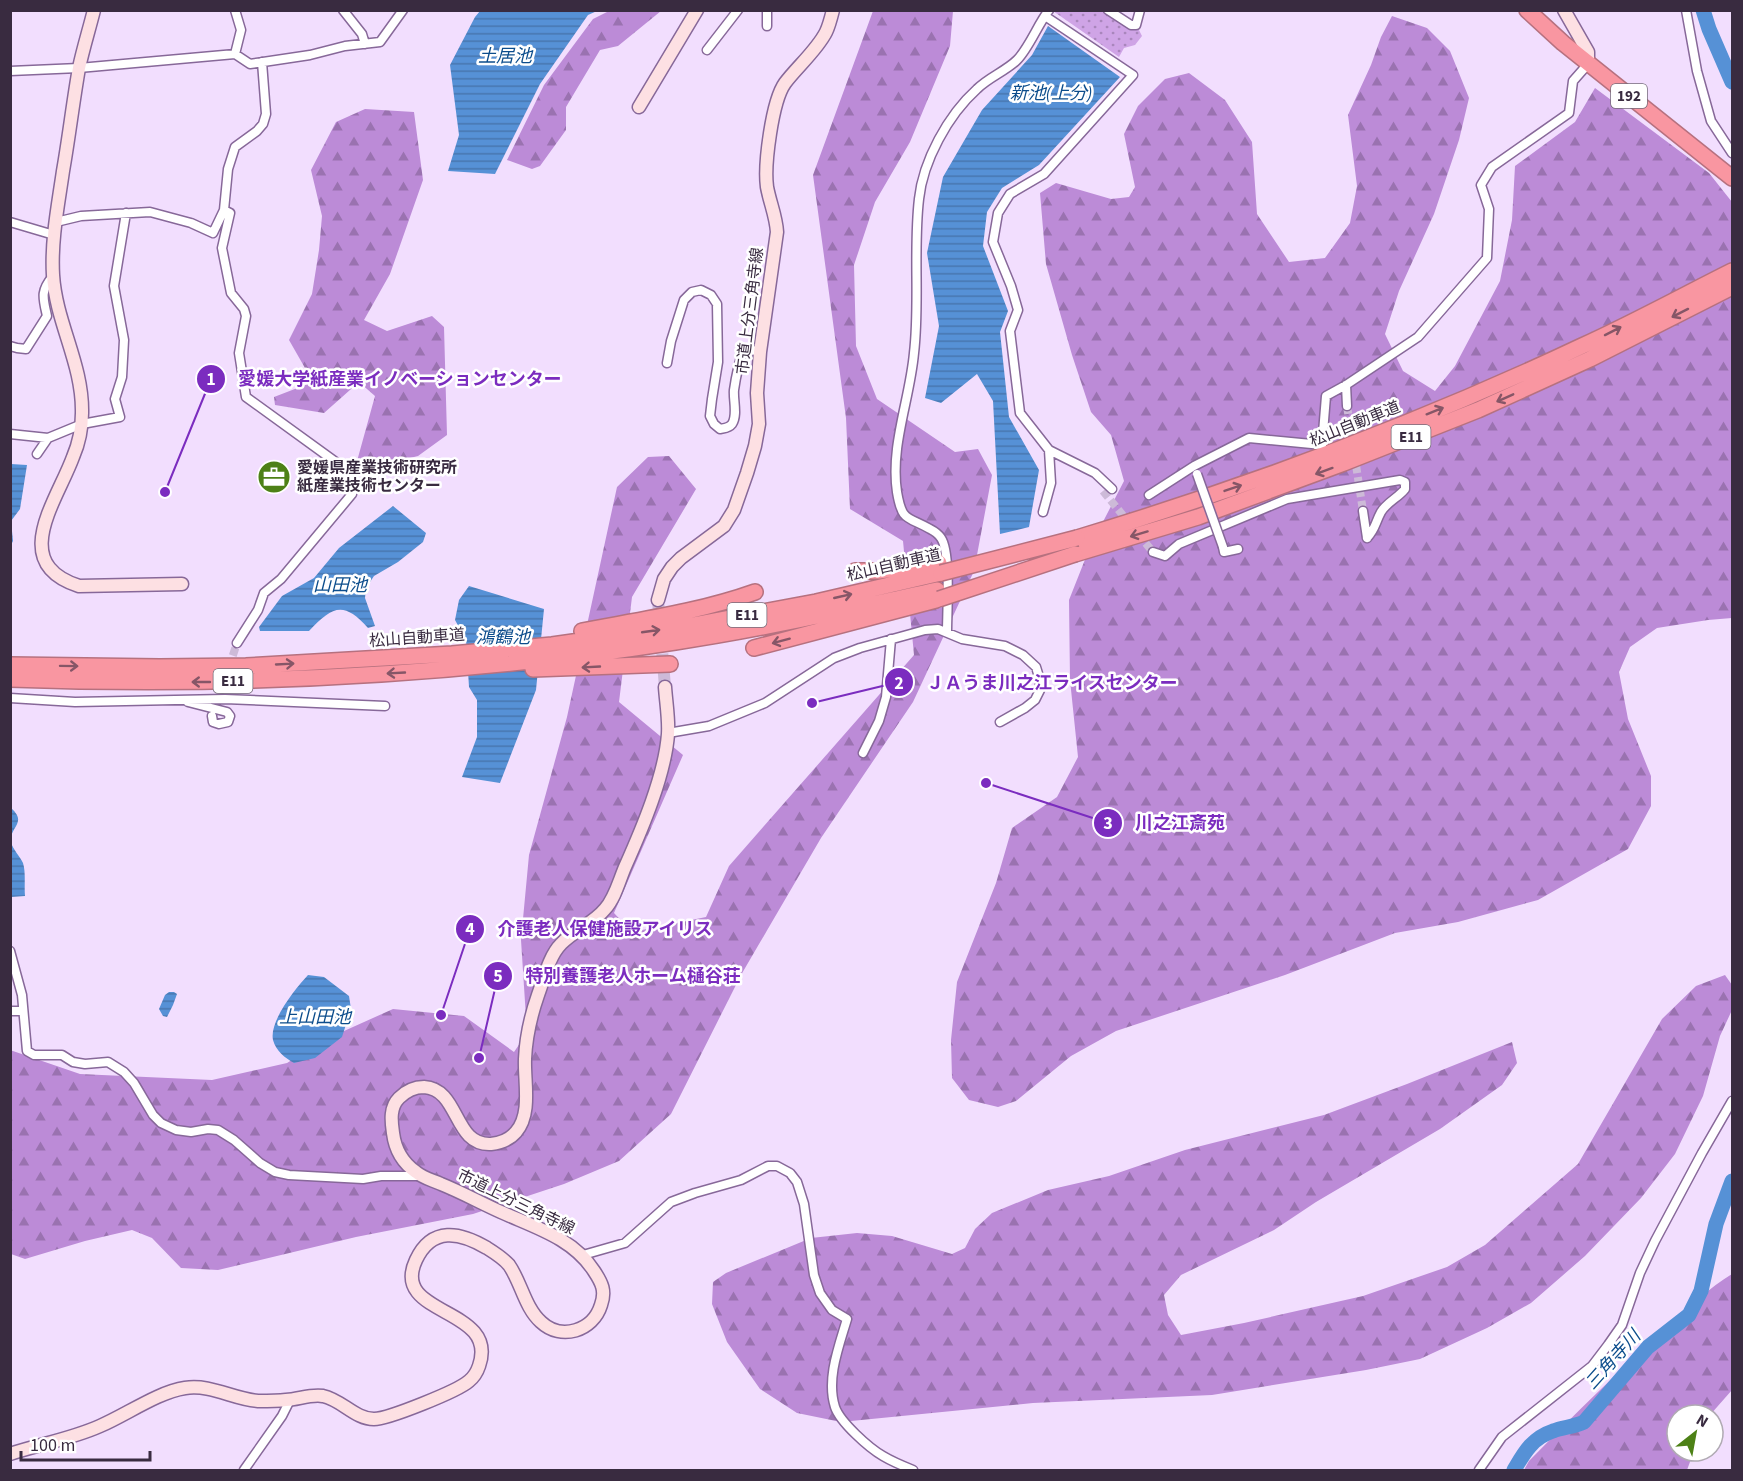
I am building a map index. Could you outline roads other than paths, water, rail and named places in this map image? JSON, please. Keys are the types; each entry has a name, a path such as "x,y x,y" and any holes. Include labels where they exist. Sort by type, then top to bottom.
{"highway":[{"name":"192","path":"1527,10 1588,64 1732,177"},
{"name":"松山自動車道","path":"550,652 816,602 940,568 1152,515 1344,448 1472,396 1583,346 1732,271"},
{"name":"松山自動車道","path":"10,679 98,682 243,681 676,642 938,595 1198,517 1344,464 1478,410 1590,359 1732,287"},
{"path":"855,571 940,568"},
{"path":"453,662 550,652 695,609 731,601 754,592"},
{"path":"754,648 938,595"},
{"path":"550,652 670,664"},
{"name":"松山自動車道","path":"10,665 160,667 453,662"}],"street":[{"path":"94,10 80,68 55,228 53,276 55,294 80,379 82,424 74,456 43,525 40,539 43,555 52,572 64,581 79,586 182,584"},
{"path":"235,10 241,30 235,54"},
{"path":"344,10 362,34 365,44"},
{"path":"10,71 80,68 235,54 250,64 310,55 345,46 380,42 403,10"},
{"path":"639,107 697,10"},
{"path":"767,10 767,26"},
{"name":"市道上分三角寺線","path":"658,600 664,579 672,567 724,526 734,510 755,446 759,424 757,393 760,352 777,232 767,186 767,164 775,106 784,84 825,33 833,10"},
{"path":"1108,10 1131,25 1136,25 1140,10"},
{"path":"1149,495 1249,438 1322,445 1326,396 1418,337 1487,258 1489,209 1481,185 1492,167 1569,113 1573,81 1588,64 1588,52 1564,10"},
{"path":"1686,10 1697,70 1711,121 1732,153"},
{"path":"707,50 737,11"},
{"path":"946,632 946,552 941,537 932,530 908,520 900,509 897,488 896,460 917,330 919,200 922,183 932,155 945,129 977,88 1018,59 1047,13 1132,75 1044,174 1010,194 998,213 993,242 1018,310 1010,332 1020,413 1049,450 1095,474 1107,490"},
{"path":"1563,43 1575,32"},
{"path":"10,222 55,228 81,216 150,212 191,223 213,233 224,210 228,169 235,147 257,131 263,124 266,114 262,62"},
{"path":"224,210 230,213 222,248 231,293 244,309 246,316 240,353 246,397 345,468 350,474 354,487 351,494 281,579 264,593 258,610 237,643"},
{"path":"10,434 48,438 82,424 120,417 115,399 122,377 124,340 114,286 126,213"},
{"path":"10,346 26,349 47,316 43,293 53,276"},
{"path":"667,363 671,341 684,300 692,291 701,290 711,295 717,304 718,362 710,416 720,429 728,428 735,417 734,394 737,368 744,348 760,352"},
{"path":"1346,385 1347,406"},
{"path":"37,454 48,438"},
{"path":"1043,512 1051,483 1049,450"},
{"path":"1196,470 1224,552 1238,549"},
{"path":"1153,552 1165,556 1179,544 1287,499 1400,480 1405,483 1405,489 1400,495 1381,511 1375,529 1367,538 1364,511"},
{"path":"668,732 709,726 731,718 765,703 834,658 860,648 925,630 938,629 962,639 1005,646 1023,655 1036,667 1040,690 1035,700 1000,722"},
{"path":"863,753 879,720 886,697 891,639"},
{"path":"419,1176 399,1152 392,1127 394,1105 403,1094 410,1090 425,1088 439,1091 451,1104 460,1125 471,1137 484,1144 504,1141 518,1130 523,1119 525,1104 525,1056 530,1022 553,956 561,944 597,919 609,905 634,848 662,772 668,732 665,687"},
{"path":"10,698 75,702 225,699 385,706"},
{"path":"176,699 227,712 230,716 226,723 219,724 213,722 212,716"},
{"path":"10,951 22,995 27,1051 34,1055 62,1055 73,1062 85,1064 108,1062 124,1072 134,1083 153,1115 161,1122 176,1130 191,1132 218,1130 275,1172 289,1175 363,1179 381,1176 419,1176"},
{"path":"10,1011 23,1011"},
{"path":"1479,1470 1502,1437 1592,1366 1622,1325 1640,1273 1655,1241 1732,1101"},
{"path":"583,1255 625,1243 671,1202 741,1180 768,1166 777,1166 790,1173 797,1182 804,1204 814,1275 819,1293 832,1310 846,1319 835,1359 832,1388 835,1407 840,1417 864,1442 882,1456 913,1470"},
{"name":"市道上分三角寺線","path":"10,1454 98,1428 181,1388 209,1388 255,1401 290,1400 319,1395 331,1399 360,1416 378,1419 449,1393 473,1378 480,1364 481,1345 478,1336 464,1322 428,1304 412,1280 415,1261 427,1244 444,1235 466,1238 500,1256 512,1271 535,1316 548,1327 572,1332 589,1324 596,1317 603,1298 603,1286 583,1255 555,1236 443,1184 419,1176"},
{"path":"244,1470 282,1416 290,1400"}],"water":[{"name":"土居池","path":"480,11 597,11 588,15 540,84 495,174 448,171 459,135 450,65"},
{"name":"新池(上分)","path":"1048,26 1120,77 1039,165 1002,188 987,212 983,246 1008,311 1000,332 1009,417 1039,470 1029,527 1000,534 993,401 977,374 941,403 925,398 939,326 927,253 943,177 982,110 1032,55"},
{"path":"11,464 27,465 20,509 11,521"},
{"name":"山田池","path":"393,506 426,533 423,542 398,562 374,576 366,588 365,598 375,626 368,628 351,613 338,610 324,616 309,631 260,631 259,627 282,596 314,578 339,548"},
{"path":"11,521 13,541 11,545"},
{"name":"鴻鶴池","path":"469,586 544,609 536,690 500,783 462,777 477,737 477,700 469,687 466,640 455,620 459,600"},
{"path":"11,808 16,813 18,821 11,837"},
{"path":"11,842 23,863 25,896 11,897"},
{"name":"上山田池","path":"308,975 324,977 349,996 351,1009 342,1037 315,1058 294,1063 276,1048 273,1032 284,1005"},
{"path":"169,992 177,994 167,1017 163,1016 159,1009 165,995"}],"waterway":[{"path":"1703,10 1732,82"},
{"name":"三角寺川","path":"1514,1470 1525,1452 1539,1438 1553,1431 1584,1422 1648,1347 1689,1315 1701,1291 1716,1224 1732,1181"}],"tunnel":[{"path":"1347,406 1363,511"},
{"path":"1103,491 1130,524"},
{"path":"1138,534 1153,552"},
{"path":"658,600 665,687"},
{"path":"229,667 237,643"},
{"path":"212,716 224,680"}],"place":[{"name":"愛媛県産業技術研究所 紙産業技術センター","path":"274,477"},
{"name":"愛媛大学紙産業イノベーションセンター","path":"165,492"},
{"name":"ＪＡうま川之江ライスセンター","path":"812,703"},
{"name":"川之江斎苑","path":"986,783"},
{"name":"介護老人保健施設アイリス","path":"441,1015"},
{"name":"特別養護老人ホーム樋谷荘","path":"479,1058"}]}
